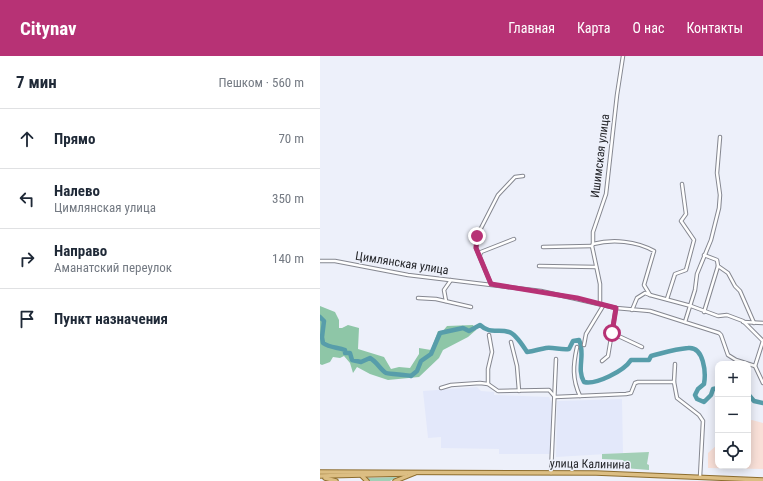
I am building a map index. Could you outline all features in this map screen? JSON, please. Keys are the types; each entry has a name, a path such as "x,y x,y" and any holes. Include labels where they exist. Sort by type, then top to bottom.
{"main road":[{"path":"360,481 362,471"},
{"name":"улица Калинина","path":"320,472 551,473 763,480"},
{"name":"улица Калинина","path":"320,477 417,473"},
{"path":"395,481 417,473"},
{"path":"362,476 366,481"},
{"path":"320,477 336,481"}],"street":[{"name":"Ишимская улица","path":"600,304 600,284 593,245 593,232 606,194 623,56"},
{"path":"685,322 691,306 697,274 704,255 712,240 719,208 720,195 718,173 720,137"},
{"path":"491,284 476,244 481,226 501,191 515,177 523,176"},
{"path":"667,299 675,274 686,270 694,240 681,221 686,214 682,184"},
{"path":"480,258 481,252 514,239"},
{"path":"543,247 593,245 604,242 632,243 654,251 644,285 650,294"},
{"path":"704,255 715,258 718,266 704,312"},
{"name":"Цимлянская улица","path":"320,261 336,261 397,274 541,291 600,304"},
{"path":"539,266 596,267"},
{"path":"718,266 728,273 735,286 740,291 754,323"},
{"path":"446,301 444,290 452,280"},
{"path":"632,310 638,298 645,293 691,306 718,316 727,315 743,321 763,323"},
{"path":"418,298 446,301 470,307"},
{"path":"600,304 603,306 616,308 650,311 719,333 728,355 736,360 755,366"},
{"path":"584,345 586,334 603,306"},
{"path":"602,361 608,356 616,308"},
{"path":"743,321 763,341 755,366 763,383"},
{"path":"612,333 642,347"},
{"path":"488,384 488,369 492,352 489,335"},
{"path":"511,342 519,391"},
{"path":"577,347 573,368 574,378 580,396"},
{"path":"551,473 556,359"},
{"path":"675,364 674,382 677,398 699,416 703,424 700,478"},
{"path":"555,397 631,393 635,383 638,382 674,382"},
{"path":"442,388 451,385 480,383 488,384 498,391 549,390 555,397"}],"shaded area":[{"path":"477,387 481,391 494,392 494,395 549,397 552,403 551,454 499,454 499,449 441,448 441,437 428,438 423,391"},
{"path":"622,399 623,453 556,457 557,401"},
{"path":"751,420 763,423 763,469 751,469"},
{"path":"715,447 715,468 708,468 708,453"}],"green space":[{"path":"320,306 335,312 339,320 339,328 348,325 359,328 358,349 384,357 391,369 399,367 410,368 419,354 419,348 431,350 438,331 443,331 447,326 473,325 476,330 468,337 443,350 439,358 419,377 388,380 370,374 357,367 353,373 350,363 344,356 340,358 333,357 330,362 322,365 320,364"},
{"path":"649,452 647,464 649,465 649,470 624,468 623,460 602,459 602,454"},
{"path":"397,477 390,481 369,481 368,478"}],"waterway":[{"path":"320,317 324,321 322,337 323,343 328,346 345,350 345,353 350,353 352,360 361,362 370,358 375,361 386,373 411,376 417,371 421,361 431,354 440,333 463,328 469,331 480,325 487,330 512,333 527,352 544,348 569,349 573,341 579,340 582,351 581,372 584,382 595,381 616,373 631,360 649,360 651,356 665,352 688,348 693,349 698,351 701,356 705,373 704,384 698,389 695,395 697,399 704,402 711,395 713,389 715,389"},
{"path":"751,397 754,401 763,403"}],"route":[{"path":"477,236 476,248 491,284 541,291 616,308 612,333"}]}
